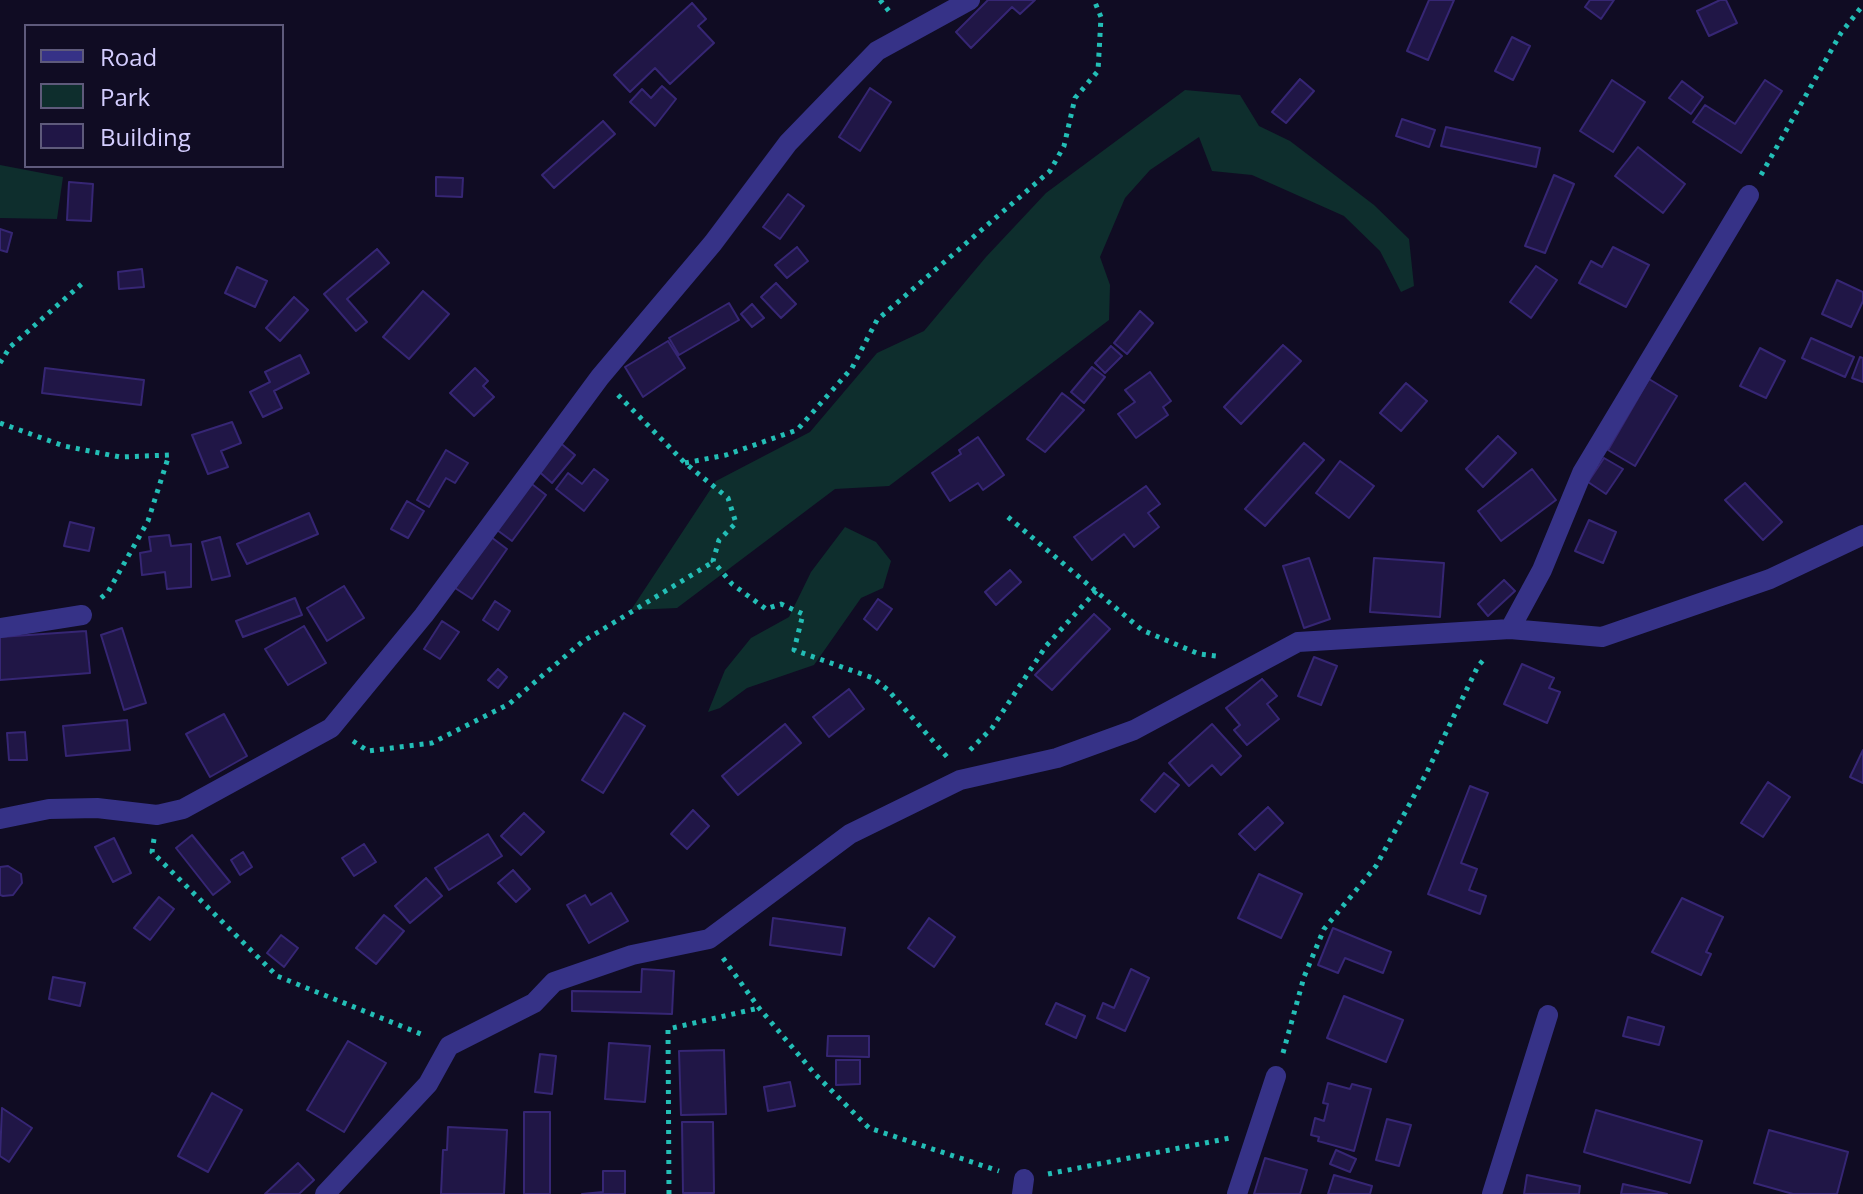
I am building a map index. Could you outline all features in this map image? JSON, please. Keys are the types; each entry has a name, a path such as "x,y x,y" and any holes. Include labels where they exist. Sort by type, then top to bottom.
{"street":[{"path":"0,819 49,809 97,808 157,815 183,809 331,728 424,615 600,377 713,243 788,143 877,51 970,0"},
{"path":"1510,629 1542,570 1582,473 1749,195"},
{"path":"325,1194 428,1084 449,1046 534,1003 554,982 632,955 709,939 850,834 960,780 1057,758 1134,730 1298,642 1510,629 1602,637 1770,579 1863,535"},
{"path":"0,628 82,615"},
{"path":"1492,1194 1548,1015"},
{"path":"1237,1194 1276,1076"}],"path":[{"path":"685,463 726,455 797,430 852,368 877,320 1050,171 1064,146 1075,98 1098,71 1101,17 1094,0"},
{"path":"1749,195 1813,89 1841,33 1863,5"},
{"path":"0,363 10,347 85,281"},
{"path":"331,728 368,751 432,743 509,704 595,634 713,561 719,540 736,523 728,498 685,463 600,377"},
{"path":"0,423 64,446 120,457 169,455 148,521 126,563 108,592 82,615"},
{"path":"1008,517 1142,630 1199,654 1257,662"},
{"path":"713,561 732,584 766,609 781,604 803,614 794,650 873,678 888,690 955,765"},
{"path":"964,756 992,728 1046,646 1097,590"},
{"path":"1276,1076 1304,977 1324,929 1376,866 1427,772 1478,666 1510,629"},
{"path":"157,815 152,852 277,976 449,1046"},
{"path":"709,939 759,1008 815,1074 869,1128 1023,1186 1255,1134"},
{"path":"669,1194 668,1029 759,1008"}],"green space":[{"path":"1185,90 1240,95 1259,126 1290,141 1374,205 1409,239 1414,286 1401,292 1380,251 1344,216 1252,175 1212,171 1199,137 1150,170 1125,198 1100,257 1110,285 1109,320 889,486 835,489 677,608 631,610 716,481 810,432 877,353 924,331 986,257 1046,193"},
{"path":"0,165 63,177 57,219 0,218"},
{"path":"845,527 876,542 891,561 883,588 861,598 814,665 747,688 720,708 708,712 725,670 751,638 789,617 811,572"}],"building":[{"path":"988,0 1035,0 1020,14 1012,7 971,48 956,32"},
{"path":"1429,0 1454,0 1428,60 1407,51"},
{"path":"1590,0 1614,0 1601,19 1585,7"},
{"path":"1726,0 1737,23 1709,36 1697,11"},
{"path":"692,3 706,19 698,26 714,43 670,84 655,68 630,92 614,75"},
{"path":"1512,37 1530,46 1513,80 1495,71"},
{"path":"1300,79 1314,91 1286,123 1272,112"},
{"path":"1612,80 1645,102 1613,152 1580,131"},
{"path":"1765,80 1782,91 1741,153 1693,122 1705,105 1735,124"},
{"path":"1682,81 1703,97 1691,114 1669,98"},
{"path":"662,86 676,99 655,126 630,102 642,89 651,98"},
{"path":"870,88 891,102 860,151 839,137"},
{"path":"1402,119 1435,130 1429,147 1396,136"},
{"path":"603,121 615,134 554,188 542,175"},
{"path":"1446,127 1540,148 1536,167 1441,146"},
{"path":"1638,147 1685,184 1663,213 1615,176"},
{"path":"1554,175 1574,184 1545,253 1525,246"},
{"path":"436,177 463,178 462,197 436,196"},
{"path":"69,182 93,184 91,221 67,220"},
{"path":"788,194 804,206 780,239 763,227"},
{"path":"0,229 12,233 7,252 0,250"},
{"path":"797,247 808,261 787,278 775,265"},
{"path":"1613,247 1649,265 1626,307 1579,283 1591,261 1602,267"},
{"path":"377,249 389,263 347,299 367,322 356,331 324,294"},
{"path":"1536,266 1557,280 1531,318 1510,302"},
{"path":"237,267 267,281 255,307 225,293"},
{"path":"142,269 144,287 119,289 118,272"},
{"path":"1837,280 1863,292 1863,301 1851,327 1822,314"},
{"path":"776,283 796,304 781,318 761,297"},
{"path":"423,291 449,314 409,359 383,337"},
{"path":"294,297 308,310 280,341 266,328"},
{"path":"729,303 739,320 679,355 669,338"},
{"path":"752,304 764,318 752,327 741,314"},
{"path":"1140,311 1153,323 1127,354 1114,343"},
{"path":"1811,338 1854,357 1845,377 1802,358"},
{"path":"668,341 685,368 643,397 625,367"},
{"path":"1283,345 1301,361 1241,424 1224,407"},
{"path":"1111,346 1122,356 1105,373 1095,363"},
{"path":"1760,348 1785,361 1766,398 1740,386"},
{"path":"300,355 309,373 274,391 282,408 263,417 250,392 270,382 265,372"},
{"path":"1860,357 1863,358 1863,382 1852,378"},
{"path":"1092,367 1105,377 1084,403 1071,392"},
{"path":"45,368 144,380 141,405 42,393"},
{"path":"475,368 488,381 483,386 494,397 474,416 450,393"},
{"path":"1150,372 1171,401 1163,407 1168,415 1136,438 1118,414 1135,402 1125,390"},
{"path":"1649,379 1677,396 1635,466 1608,450"},
{"path":"1406,383 1427,401 1401,431 1380,413"},
{"path":"1062,393 1084,410 1045,452 1027,439"},
{"path":"232,422 241,443 221,451 228,467 208,474 192,435"},
{"path":"1498,436 1516,453 1483,487 1466,469"},
{"path":"978,437 1004,475 983,490 978,483 950,501 932,473 961,454 959,450"},
{"path":"558,441 575,455 552,483 535,468"},
{"path":"1304,443 1324,460 1265,526 1245,509"},
{"path":"446,450 468,463 455,483 446,478 429,507 417,500"},
{"path":"1604,458 1623,469 1606,494 1588,482"},
{"path":"1340,461 1374,486 1349,518 1316,493"},
{"path":"594,469 608,480 584,511 556,489 568,473 582,484"},
{"path":"1532,469 1556,500 1501,541 1478,511"},
{"path":"528,481 546,495 512,541 493,527"},
{"path":"1745,483 1782,522 1763,540 1725,500"},
{"path":"1146,486 1160,504 1148,513 1159,527 1134,547 1124,534 1092,560 1074,537"},
{"path":"407,501 424,511 408,538 391,529"},
{"path":"309,513 318,534 247,564 237,544"},
{"path":"1589,520 1616,532 1603,563 1575,551"},
{"path":"70,522 94,528 89,551 64,546"},
{"path":"169,535 171,546 191,544 191,587 167,589 165,572 142,575 140,553 151,551 149,537"},
{"path":"220,537 230,576 212,580 202,542"},
{"path":"491,537 507,549 472,599 455,588"},
{"path":"1309,558 1330,619 1304,628 1283,566"},
{"path":"1374,558 1444,563 1440,617 1370,612"},
{"path":"1010,570 1021,582 996,605 985,592"},
{"path":"1504,580 1515,591 1488,616 1478,604"},
{"path":"344,586 364,618 327,641 307,608"},
{"path":"295,598 302,615 243,637 236,621"},
{"path":"878,599 892,609 877,630 864,619"},
{"path":"495,601 510,611 498,630 483,620"},
{"path":"1094,614 1110,629 1052,690 1035,675"},
{"path":"442,621 459,632 440,659 424,649"},
{"path":"304,626 326,663 288,685 265,649"},
{"path":"122,628 146,703 124,710 101,635"},
{"path":"86,631 90,673 0,680 0,637"},
{"path":"1314,657 1337,666 1321,705 1298,696"},
{"path":"1522,664 1554,678 1549,688 1560,692 1547,723 1504,704"},
{"path":"498,669 507,677 498,688 488,680"},
{"path":"1262,679 1277,696 1267,704 1279,719 1247,745 1234,730 1240,725 1226,708"},
{"path":"849,689 864,709 829,737 813,717"},
{"path":"624,713 645,726 603,793 582,780"},
{"path":"224,714 247,756 210,777 186,734"},
{"path":"127,720 130,750 66,756 63,726"},
{"path":"785,724 801,743 738,795 722,776"},
{"path":"1212,724 1241,756 1221,775 1212,765 1189,786 1169,763"},
{"path":"25,732 27,760 9,760 7,733"},
{"path":"1863,750 1863,783 1850,777"},
{"path":"1164,773 1179,785 1155,812 1141,800"},
{"path":"1768,782 1790,797 1763,837 1741,823"},
{"path":"1470,786 1488,793 1461,863 1477,869 1469,890 1486,896 1480,914 1428,894"},
{"path":"1268,807 1283,823 1255,850 1239,834"},
{"path":"693,810 709,826 687,849 671,834"},
{"path":"524,813 544,832 521,855 501,836"},
{"path":"488,834 502,856 449,890 435,868"},
{"path":"192,835 230,882 213,895 176,848"},
{"path":"114,838 131,873 113,882 95,847"},
{"path":"364,844 376,862 354,876 342,858"},
{"path":"243,852 252,867 240,875 231,860"},
{"path":"8,866 21,874 22,883 13,895 3,896 0,895 0,867"},
{"path":"513,870 530,889 516,902 498,883"},
{"path":"1259,874 1302,894 1281,938 1238,918"},
{"path":"426,878 442,896 410,923 395,906"},
{"path":"611,893 628,921 589,943 567,905 585,895 591,905"},
{"path":"159,897 174,909 150,940 134,928"},
{"path":"1682,898 1723,917 1706,952 1711,954 1701,975 1652,952"},
{"path":"384,915 404,931 376,964 356,948"},
{"path":"773,918 845,928 841,955 770,945"},
{"path":"929,918 955,937 934,967 908,948"},
{"path":"1333,928 1391,952 1383,973 1345,958 1338,973 1318,965"},
{"path":"281,935 298,948 284,967 267,953"},
{"path":"642,969 674,971 672,1014 572,1011 572,991 641,992"},
{"path":"1131,969 1149,978 1125,1031 1097,1018 1103,1003 1114,1008"},
{"path":"53,977 85,983 80,1006 49,999"},
{"path":"1344,996 1403,1020 1386,1062 1327,1038"},
{"path":"1056,1003 1085,1016 1076,1038 1046,1024"},
{"path":"1628,1017 1664,1027 1659,1045 1623,1036"},
{"path":"828,1036 869,1036 869,1057 827,1056"},
{"path":"348,1041 386,1063 344,1132 307,1110"},
{"path":"609,1043 650,1046 645,1102 605,1099"},
{"path":"724,1050 726,1114 681,1115 679,1051"},
{"path":"540,1054 556,1056 552,1094 535,1092"},
{"path":"836,1060 860,1060 860,1084 836,1085"},
{"path":"790,1082 795,1106 768,1111 764,1087"},
{"path":"1328,1083 1350,1089 1352,1084 1371,1089 1354,1151 1318,1141 1319,1137 1311,1135 1315,1118 1324,1121 1328,1104 1323,1103"},
{"path":"212,1093 242,1110 208,1172 178,1156"},
{"path":"2,1108 32,1128 9,1162 0,1156"},
{"path":"1596,1110 1702,1141 1690,1183 1584,1152"},
{"path":"524,1112 550,1112 550,1194 524,1194"},
{"path":"1387,1119 1411,1125 1399,1166 1376,1160"},
{"path":"682,1122 713,1122 714,1193 683,1193"},
{"path":"448,1127 507,1130 504,1194 441,1194 443,1150 447,1150"},
{"path":"1769,1130 1848,1152 1837,1194 1793,1194 1754,1183"},
{"path":"1336,1150 1356,1159 1350,1172 1330,1164"},
{"path":"1265,1158 1307,1170 1300,1194 1254,1194"},
{"path":"298,1163 314,1180 299,1194 265,1194"},
{"path":"603,1171 625,1171 625,1194 582,1194 603,1192"},
{"path":"1334,1175 1372,1186 1370,1194 1328,1194"},
{"path":"1527,1175 1580,1186 1579,1194 1524,1194"},
{"path":"1623,1184 1667,1194 1621,1194"}]}
